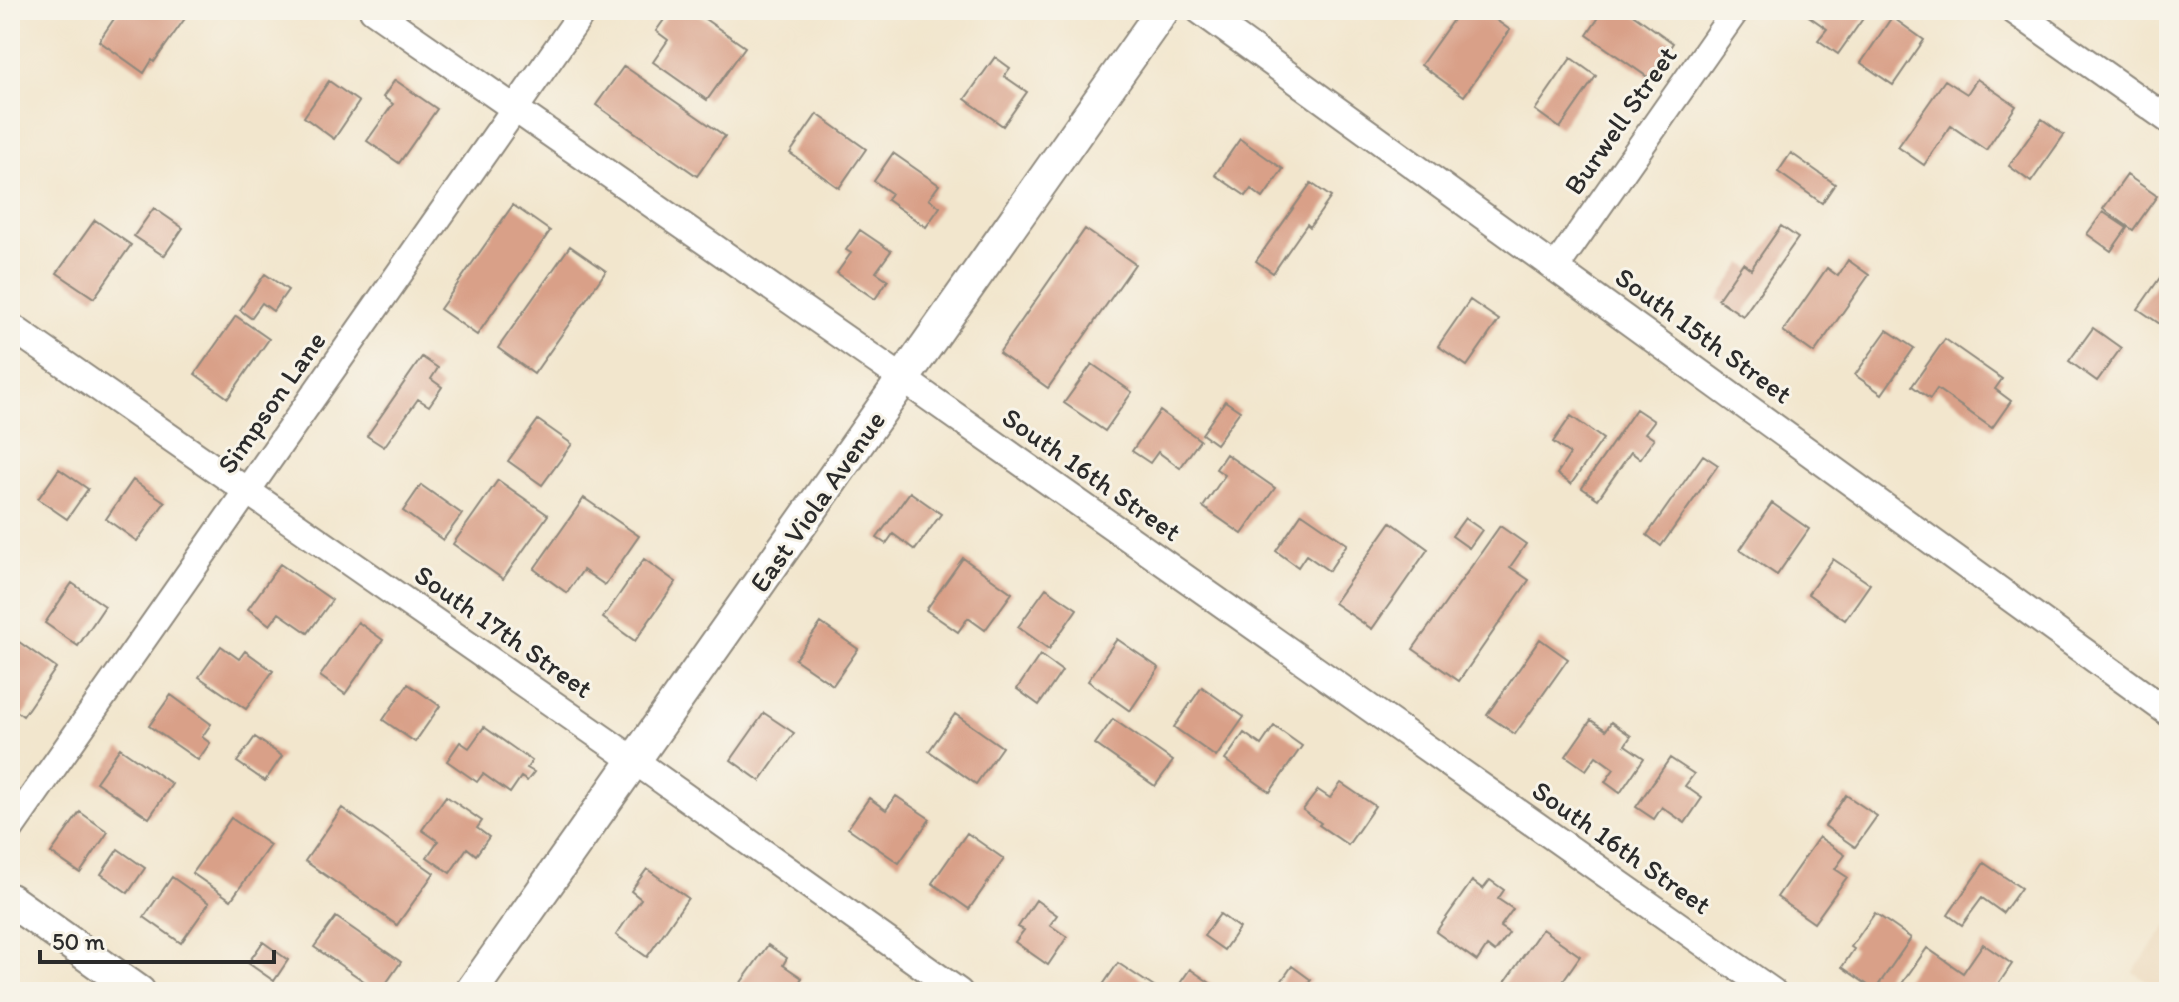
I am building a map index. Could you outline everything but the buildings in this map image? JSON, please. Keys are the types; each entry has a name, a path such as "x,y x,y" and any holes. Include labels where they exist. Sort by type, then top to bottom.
{"street":[{"name":"South 16th Street","path":"373,10 1773,992"},
{"name":"Simpson Lane","path":"10,829 584,10"},
{"name":"East Viola Avenue","path":"471,992 1163,10"},
{"name":"South 15th Street","path":"1199,10 2169,713"},
{"name":"Burwell Street","path":"1556,267 1736,10"},
{"path":"2013,10 2169,120"},
{"name":"South 17th Street","path":"10,326 635,761 959,992"},
{"path":"10,900 139,992"}],"shaded area":[{"path":"2169,923 2169,992 2162,992 2133,972"}]}
